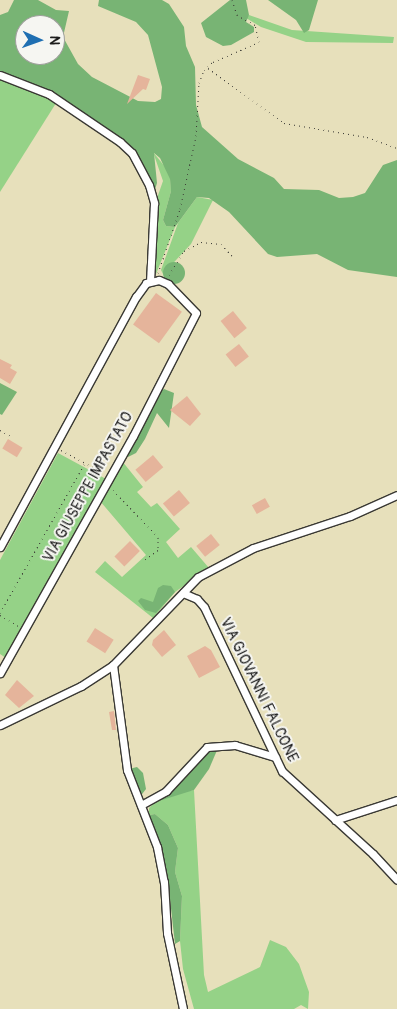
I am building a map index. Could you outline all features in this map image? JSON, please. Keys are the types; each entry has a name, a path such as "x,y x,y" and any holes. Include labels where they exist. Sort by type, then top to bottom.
{"street":[{"path":"0,75 49,94 120,142 132,153 149,185 154,203 153,281"},
{"path":"0,548 56,448 132,304 146,283 153,281 164,282"},
{"name":"VIA GIUSEPPE IMPASTATO","path":"0,673 111,477 196,313 164,282"},
{"path":"0,725 81,686 113,665 198,577 253,548 350,516 397,495"},
{"name":"VIA GIOVANNI FALCONE","path":"183,593 197,599 204,607 282,771 397,880"},
{"path":"113,665 126,770 141,805 161,865 167,933 183,1009"},
{"path":"141,805 166,791 206,747 235,745 275,757"},
{"path":"335,820 397,800"}],"path":[{"path":"153,281 180,209 196,136 199,83 207,68 218,59 259,42 255,24 237,15 232,0"},
{"path":"207,68 284,123 367,137 397,148"},
{"path":"164,282 184,251 194,244 205,241 221,244 232,256"},
{"path":"0,430 12,436"},
{"path":"56,448 111,477"},
{"path":"23,630 0,614 85,463"},
{"path":"106,485 158,537 158,550 142,561"}],"green space":[{"path":"14,0 38,0 56,10 69,11 65,28 65,15 15,15 15,65 65,65 65,41 78,64 92,77 138,101 155,102 161,99 162,87 148,35 136,22 98,6 99,0 162,0 169,4 184,27 186,46 195,67 196,105 202,127 238,159 274,178 284,189 319,190 339,198 353,197 365,193 383,165 397,160 397,277 348,270 317,254 277,257 268,254 229,212 209,198 197,197 175,227 166,226 163,220 171,191 170,179 160,158 154,153 157,183 154,193 137,157 36,86 0,71 0,15 8,12"},
{"path":"230,0 246,0 249,15 246,22 254,27 254,32 231,45 223,46 206,37 201,23"},
{"path":"268,0 318,0 309,30 304,33 296,20"},
{"path":"249,15 292,30 394,37 393,43 306,42 261,27 246,18"},
{"path":"0,77 58,100 0,192"},
{"path":"153,152 170,173 171,191 163,220 166,226 175,227 156,274 153,272 156,201 163,181"},
{"path":"197,197 213,200 191,244 163,274 161,270 178,223"},
{"path":"174,262 184,269 185,273 178,283 174,284 164,277 163,273 170,263"},
{"path":"0,383 17,392 2,415 0,414"},
{"path":"164,389 174,393 169,428 157,413 136,453 128,457 127,453 159,392"},
{"path":"58,453 106,479 6,658 0,654 0,560"},
{"path":"122,461 143,487 137,492 151,507 157,503 180,529 166,542 178,558 191,547 209,568 175,592 153,618 95,572 105,561 122,577 146,555 100,501"},
{"path":"163,585 171,586 175,592 156,613 145,610 138,601 141,598 153,602 158,588"},
{"path":"218,748 209,769 194,790 162,800 161,796 205,750"},
{"path":"137,767 143,773 146,789 139,798 129,769"},
{"path":"194,790 204,975 208,992 260,967 270,940 286,947 299,964 309,992 308,1009 301,1005 294,1009 194,1009 183,969 180,941 182,896 175,872 178,848 168,825 155,814 149,815 149,808 161,796"},
{"path":"155,814 168,825 178,848 175,872 182,896 180,941 175,944 167,873 149,815"}],"building":[{"path":"138,75 150,79 146,90 143,89 127,104"},
{"path":"156,293 182,312 159,343 133,325"},
{"path":"233,311 247,328 234,338 221,321"},
{"path":"239,344 249,357 235,367 226,354"},
{"path":"0,359 12,365 10,368 17,372 10,384 0,378"},
{"path":"187,396 201,414 190,426 170,410"},
{"path":"8,439 23,448 17,457 2,448"},
{"path":"153,455 163,467 146,482 135,470"},
{"path":"179,490 190,503 174,517 163,503"},
{"path":"265,498 270,507 257,514 252,505"},
{"path":"211,534 220,545 205,557 196,546"},
{"path":"130,541 140,551 124,566 114,557"},
{"path":"95,628 114,640 105,653 87,642"},
{"path":"164,630 176,645 162,657 152,645 153,640"},
{"path":"205,646 211,650 220,667 199,678 187,656"},
{"path":"17,680 34,696 19,708 5,695"},
{"path":"114,711 116,730 112,730 109,712"}]}
